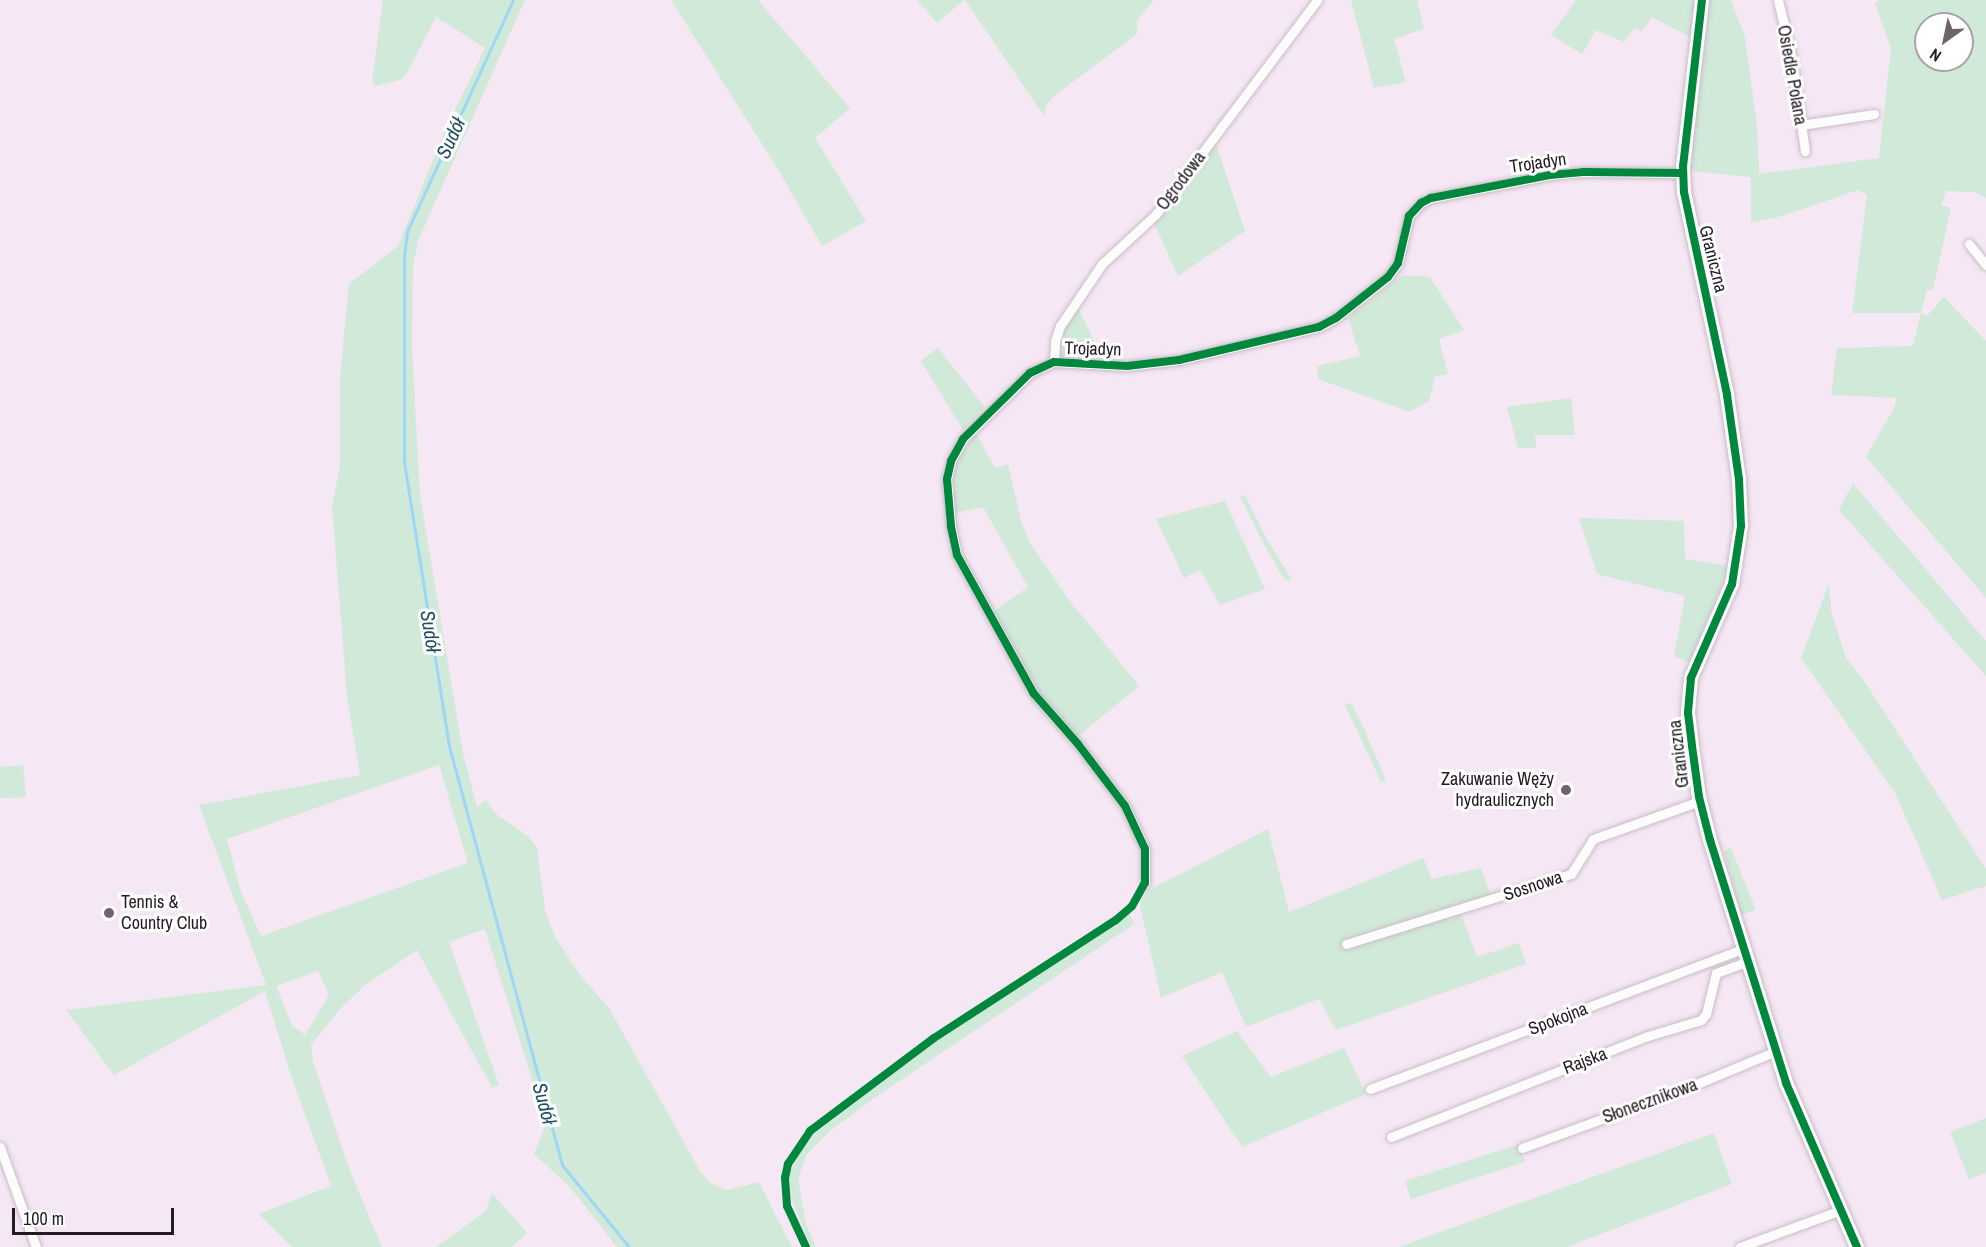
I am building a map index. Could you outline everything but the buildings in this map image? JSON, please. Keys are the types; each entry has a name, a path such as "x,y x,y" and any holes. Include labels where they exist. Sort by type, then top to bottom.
{"street":[{"name":"Ogrodowa","path":"1054,362 1054,341 1060,326 1102,264 1156,214 1317,0"},
{"name":"Graniczna","path":"1702,0 1682,173 1687,215 1727,395 1742,511 1741,541 1734,577 1697,660 1690,688 1688,713 1700,801 1776,1051 1790,1092 1857,1247"},
{"name":"Osiedle Polana","path":"1778,0 1792,59 1805,151"},
{"path":"1802,125 1874,114"},
{"name":"Trojadyn","path":"1144,883 1146,849 1125,806 1078,744 1034,694 957,555 951,526 947,479 951,461 958,446 1030,373 1054,362 1127,366 1179,360 1319,327 1336,318 1388,277 1398,262 1408,216 1421,203 1431,198 1550,175 1583,172 1682,173"},
{"path":"1969,244 1986,265"},
{"name":"Sosnowa","path":"1346,944 1571,874 1593,839 1700,801"},
{"name":"Spokojna","path":"1370,1089 1747,955"},
{"name":"Rajska","path":"1391,1137 1648,1036 1701,1020 1706,1014 1716,972 1747,955"},
{"name":"Słonecznikowa","path":"1522,1148 1687,1088 1776,1051"},
{"path":"0,1147 36,1247"},
{"path":"1740,1247 1841,1210"}],"green space":[{"path":"383,0 525,0 418,241 413,266 412,349 420,495 463,753 477,807 486,800 496,814 529,837 537,848 545,910 555,937 580,975 609,1008 700,1171 711,1184 727,1190 759,1182 792,1247 617,1247 569,1186 534,1154 546,1124 485,929 449,942 499,1085 492,1088 417,950 365,985 341,1008 311,1045 313,1062 350,1171 382,1247 292,1247 259,1214 331,1186 291,1076 265,991 114,1075 66,1010 266,985 199,805 360,775 347,697 332,506 340,466 340,377 349,284 398,246 446,128 485,48 436,17 407,73 400,80 375,86 372,80","holes":["439,765 468,863 261,936 241,892 227,839","318,971 329,995 305,1035 292,1025 276,986"]},
{"path":"671,0 758,0 850,108 815,138 866,221 822,246 779,171"},
{"path":"917,0 964,0 937,23"},
{"path":"965,0 1154,0 1137,21 1137,34 1055,95 1047,104 1044,116"},
{"path":"1351,0 1417,0 1424,29 1394,39 1406,82 1374,88"},
{"path":"1576,0 1695,0 1690,37 1652,17 1642,31 1634,28 1624,42 1596,30 1582,54 1551,35"},
{"path":"1710,0 1731,0 1745,38 1757,126 1759,174 1879,158 1891,48 1875,4 1879,0 1986,0 1986,198 1975,192 1946,191 1941,205 1951,208 1933,290 1927,290 1921,313 1852,313 1867,195 1858,190 1782,216 1751,222 1751,177 1689,171"},
{"path":"1215,142 1245,231 1178,276 1154,223"},
{"path":"1403,275 1430,277 1464,330 1439,339 1448,374 1435,377 1429,401 1410,412 1318,379 1317,366 1360,356 1348,318"},
{"path":"1944,297 1986,341 1986,598 1866,457 1893,410 1897,398 1831,395 1837,348 1913,346 1921,313 1927,316"},
{"path":"1079,309 1102,358 1066,358 1060,355 1060,341 1070,318"},
{"path":"938,348 985,407 963,430 921,361"},
{"path":"1571,398 1575,435 1535,435 1536,448 1518,448 1507,407"},
{"path":"976,433 995,468 1008,464 1021,521 1031,545 1070,601 1139,686 1077,737 1040,694 1017,659 992,613 1028,587 983,507 955,513 953,479 956,463"},
{"path":"1853,483 1986,641 1986,676 1839,510"},
{"path":"1245,495 1266,538 1292,580 1285,581 1262,541 1240,496"},
{"path":"1225,501 1265,589 1220,605 1200,570 1184,578 1156,519"},
{"path":"1579,518 1684,521 1685,559 1730,566 1689,663 1674,656 1685,596 1597,574"},
{"path":"1829,583 1831,611 1846,658 1866,684 1986,869 1986,886 1942,900 1895,793 1801,658"},
{"path":"1351,703 1386,780 1381,782 1345,705"},
{"path":"23,765 26,797 0,798 0,767"},
{"path":"1268,829 1289,912 1423,858 1432,879 1481,868 1493,902 1461,913 1477,957 1519,943 1526,964 1336,1030 1319,999 1246,1027 1222,972 1161,998 1140,906 1142,896 1147,891"},
{"path":"1731,848 1756,910 1741,915 1724,850"},
{"path":"1129,913 1134,924 877,1096 830,1131 807,1154 798,1178 806,1225 816,1247 811,1247 791,1197 789,1174 800,1151 812,1136 952,1029 1103,933"},
{"path":"1237,1031 1271,1077 1344,1048 1366,1094 1242,1147 1182,1056"},
{"path":"1986,1118 1986,1173 1969,1179 1950,1132"},
{"path":"1714,1133 1732,1184 1567,1247 1399,1247"},
{"path":"1519,1144 1525,1162 1411,1199 1405,1181"},
{"path":"492,1193 527,1233 511,1247 436,1247 486,1211"}],"waterway":[{"name":"Sudół","path":"513,0 407,232 404,255 404,462 449,746 562,1165 629,1247"}],"cycle path":[{"path":"1702,0 1683,166 1684,192 1727,395 1739,479 1741,526 1732,584 1691,678 1688,713 1692,746 1699,797 1710,840 1786,1083 1857,1247"},
{"path":"806,1247 787,1206 785,1178 788,1164 810,1131 934,1038 1116,920 1132,906 1145,883 1145,849 1125,806 1078,744 1034,694 957,555 951,526 947,479 951,461 963,439 1030,373 1054,362 1127,366 1179,360 1319,327 1336,318 1388,277 1398,263 1409,216 1421,203 1431,198 1550,175 1583,172 1682,173"}],"place":[{"name":"Zakuwanie Węży hydraulicznych","path":"1566,790"},
{"name":"Tennis & Country Club","path":"109,913"}]}
